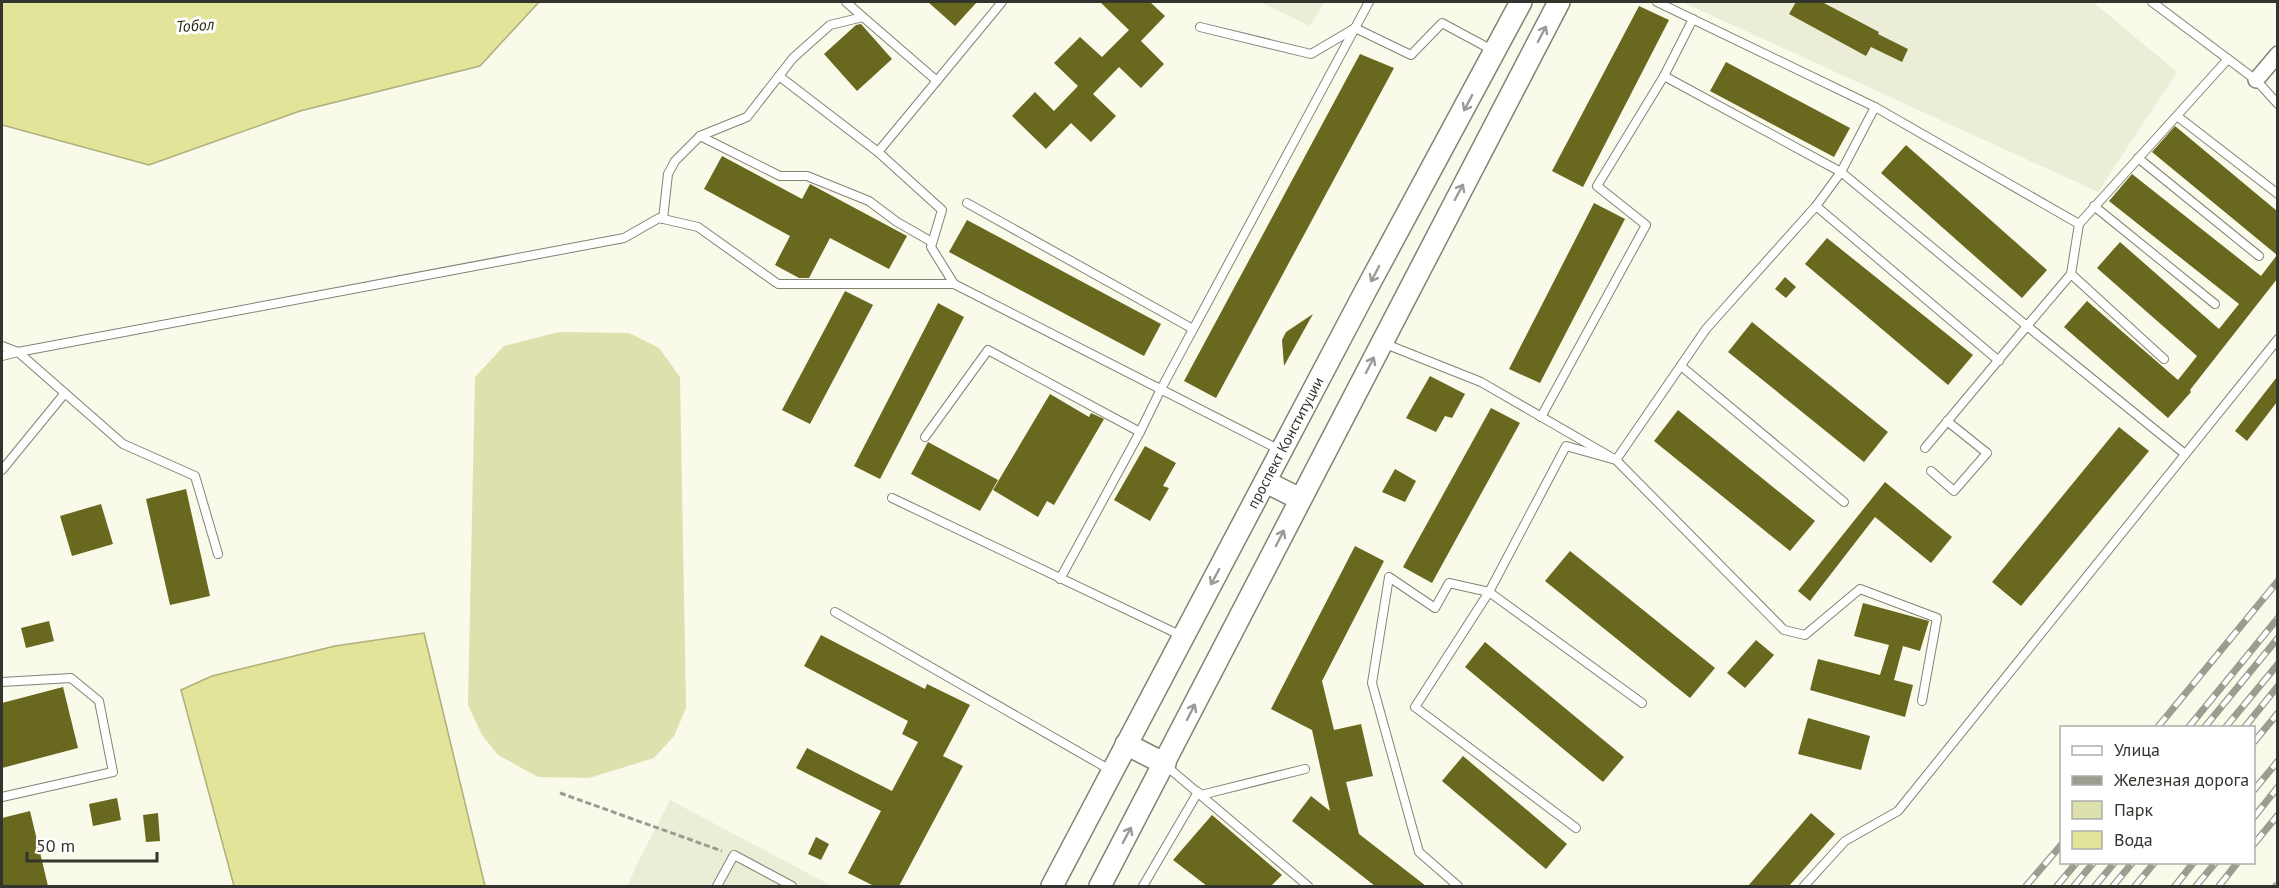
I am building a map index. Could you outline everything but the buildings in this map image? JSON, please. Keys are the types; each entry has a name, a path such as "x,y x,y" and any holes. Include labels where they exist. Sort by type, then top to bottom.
{"main road":[{"name":"проспект Конституции","path":"1052,886 1366,290 1521,2"},
{"path":"1100,886 1559,2"},
{"path":"1496,51 1525,67"},
{"path":"1266,482 1300,499"},
{"path":"1126,744 1165,764"}],"street":[{"path":"2256,80 2277,54"}],"lane":[{"path":"846,2 937,81"},
{"path":"878,152 1002,2"},
{"path":"1060,579 1369,2"},
{"path":"1657,2 1875,107 2079,224"},
{"path":"2152,2 2256,80 2277,104"},
{"path":"663,219 668,174 675,161 700,136 747,117 793,58 830,25 863,17"},
{"path":"1541,417 1646,225 1597,186 1664,76 1693,19"},
{"path":"1355,28 1411,54 1442,23 1496,51"},
{"path":"1200,27 1311,54 1355,28"},
{"path":"1925,447 2071,274 2079,224 2228,59"},
{"path":"779,76 878,152 942,210 931,247 954,284"},
{"path":"1664,76 1841,172 2185,454"},
{"path":"1616,460 1706,329 1816,206 1841,172 1875,107"},
{"path":"2177,116 2277,194"},
{"path":"700,136 780,176 807,176 869,201 897,222 932,242"},
{"path":"2138,159 2259,256"},
{"path":"967,203 1193,328"},
{"path":"1816,206 1999,361"},
{"path":"2094,207 2215,304"},
{"path":"2,356 624,238 659,218 698,227 778,284 954,284 1282,451"},
{"path":"2071,274 2164,359"},
{"path":"1804,886 1845,841 1898,811 2277,339"},
{"path":"1382,342 1481,382 1616,460 1784,630 1805,635 1860,589 1937,618 1922,701"},
{"path":"2,346 18,352 123,444 195,476 218,554"},
{"path":"925,437 988,350 1140,432"},
{"path":"1681,366 1844,502"},
{"path":"2,470 65,393"},
{"path":"1931,471 1954,491 1987,453 1947,421"},
{"path":"1576,828 1415,707 1489,592 1566,446 1616,460"},
{"path":"892,498 1183,637"},
{"path":"1458,886 1419,852 1372,683 1389,577 1436,608 1449,583 1489,592 1642,703"},
{"path":"835,612 1112,771"},
{"path":"2,682 71,678 99,701 113,771 2,796"},
{"path":"1165,764 1303,885"},
{"path":"1143,886 1199,794 1305,769"},
{"path":"717,886 734,855 792,886"}],"path":[{"path":"560,793 734,855"}],"shaded area":[{"path":"1260,2 1324,2 1310,26"},
{"path":"1682,2 2093,2 2177,72 2098,192"},
{"path":"670,800 832,886 628,886"}],"green space":[{"path":"559,332 629,333 659,348 680,377 686,708 674,736 654,758 589,778 538,777 498,755 482,735 468,705 475,377 504,346"}],"water":[{"name":"Тобол","path":"2,2 539,2 480,66 300,111 149,165 2,125"},
{"path":"424,633 485,886 234,886 181,690 212,676 335,646"}],"railway":[{"path":"2159,726 2278,581"},
{"path":"2190,726 2278,618"},
{"path":"2206,726 2278,638"},
{"path":"2227,726 2278,664"},
{"path":"2246,726 2278,686"},
{"path":"2255,741 2278,713"},
{"path":"2255,789 2278,761"},
{"path":"2255,816 2278,787"},
{"path":"2255,843 2278,815"},
{"path":"2026,886 2060,846"},
{"path":"2057,886 2075,864"},
{"path":"2074,886 2092,864"},
{"path":"2095,886 2113,864"},
{"path":"2113,886 2131,864"},
{"path":"2135,886 2153,864"},
{"path":"2175,886 2192,864"},
{"path":"2196,886 2214,864"},
{"path":"2219,886 2236,864"}]}
